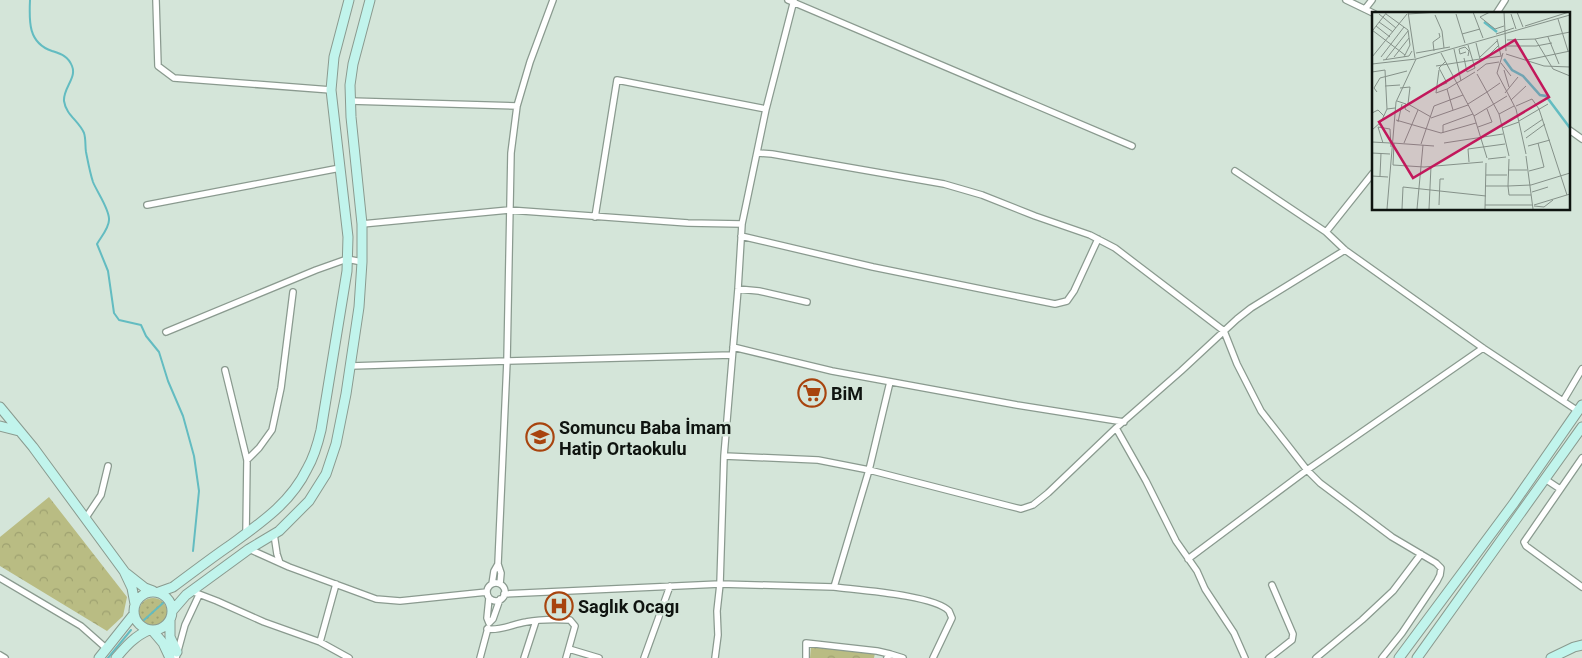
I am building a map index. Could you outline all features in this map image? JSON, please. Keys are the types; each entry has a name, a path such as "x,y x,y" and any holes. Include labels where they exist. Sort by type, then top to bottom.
{"main road":[{"path":"135,604 142,594 173,587 261,524 286,501 307,470 316,450 321,430 347,271 348,237 331,90 334,57 349,0"},
{"path":"172,610 181,599 195,593 249,549 274,534 294,518 309,501 326,474 336,444 351,366 359,307 362,262 362,224 350,86 353,64 370,0"},
{"path":"0,406 33,447 124,571 132,588 135,604 134,614 138,624 151,630 175,656"},
{"path":"1399,658 1514,503 1580,408"},
{"path":"0,426 19,431"},
{"path":"1417,658 1582,427"},
{"path":"124,571 145,588 169,599 172,610 170,637 175,656"},
{"path":"99,658 134,614"},
{"path":"116,658 130,642 142,633 162,628 170,621"},
{"path":"1551,658 1574,646 1582,645"}],"street":[{"path":"156,0 158,66 174,78 331,90"},
{"path":"488,626 493,619 504,588 500,584 501,572 498,564 507,361 511,153 517,106 530,62 553,0"},
{"path":"1346,0 1372,12"},
{"path":"1365,9 1372,0"},
{"path":"1497,12 1506,0"},
{"path":"715,658 718,635 717,612 720,584 724,456 742,224 766,110 792,1 1132,146"},
{"path":"595,217 617,80 766,110"},
{"path":"350,101 517,106"},
{"path":"1570,130 1582,139"},
{"path":"758,153 944,184 982,195 1098,239 1115,248 1224,331 1237,364 1261,411 1307,470 1320,483 1385,532 1436,563 1441,568 1440,575 1402,633 1382,658"},
{"path":"147,205 340,168"},
{"path":"1235,171 1326,232 1345,250 1483,348 1563,401 1580,408"},
{"path":"1326,232 1372,174"},
{"path":"362,224 509,210 688,223 742,224"},
{"path":"741,236 883,269 1055,304 1067,301 1074,291 1098,239"},
{"path":"724,456 818,460 869,470 1021,509 1032,505 1048,493 1116,428 1237,319 1251,308 1345,250"},
{"path":"166,332 316,270 347,259 362,262"},
{"path":"738,289 759,291 807,302"},
{"path":"247,460 259,448 272,430 281,388 293,292"},
{"path":"733,347 832,371 1017,405 1124,422"},
{"path":"1188,559 1307,470 1483,348"},
{"path":"351,366 732,355"},
{"path":"1563,401 1582,369"},
{"path":"225,370 247,460 246,534"},
{"path":"834,587 869,470 890,382"},
{"path":"1116,428 1176,541 1234,633 1245,658"},
{"path":"1582,458 1524,542 1526,546 1582,587"},
{"path":"85,519 101,495 108,466"},
{"path":"1545,479 1560,489"},
{"path":"274,534 280,563"},
{"path":"249,549 280,563 376,599 400,601 488,595 494,601 502,596 720,584 834,587 913,597 939,605 950,612 952,618 933,658"},
{"path":"1316,658 1393,592 1421,554"},
{"path":"480,658 488,626 489,586 492,584 494,571 498,564"},
{"path":"0,578 81,626 107,649"},
{"path":"320,642 336,584"},
{"path":"492,584 500,584"},
{"path":"1269,658 1292,640 1293,634 1272,585"},
{"path":"644,658 670,586"},
{"path":"175,656 195,593 218,601 264,622 320,642 346,658"},
{"path":"488,626 496,630 536,621 551,619 570,620 575,626 566,658"},
{"path":"524,658 536,621"},
{"path":"806,658 806,643 877,651 888,656 903,658"},
{"path":"569,649 599,658"},
{"path":"0,655 5,658"}],"green space":[{"path":"49,497 127,597 123,616 107,631 0,566 0,537"},
{"path":"153,598 163,602 167,612 163,622 153,626 143,622 139,612 143,602"},
{"path":"811,646 875,653 874,658 810,658"}],"waterway":[{"path":"30,0 30,23 34,37 44,47 61,54 72,66 73,75 64,96 64,101 67,110 84,133 92,179 109,216 108,226 97,244 108,271 114,313 119,320 141,325 146,336 159,352 168,381 183,416 194,456 199,491 193,551"},
{"path":"144,620 163,603"},
{"path":"108,658 131,630"}],"place":[{"name":"BiM","path":"812,393"},
{"name":"Somuncu Baba İmam Hatip Ortaokulu","path":"540,437"},
{"name":"Saglık Ocagı","path":"559,606"}]}
